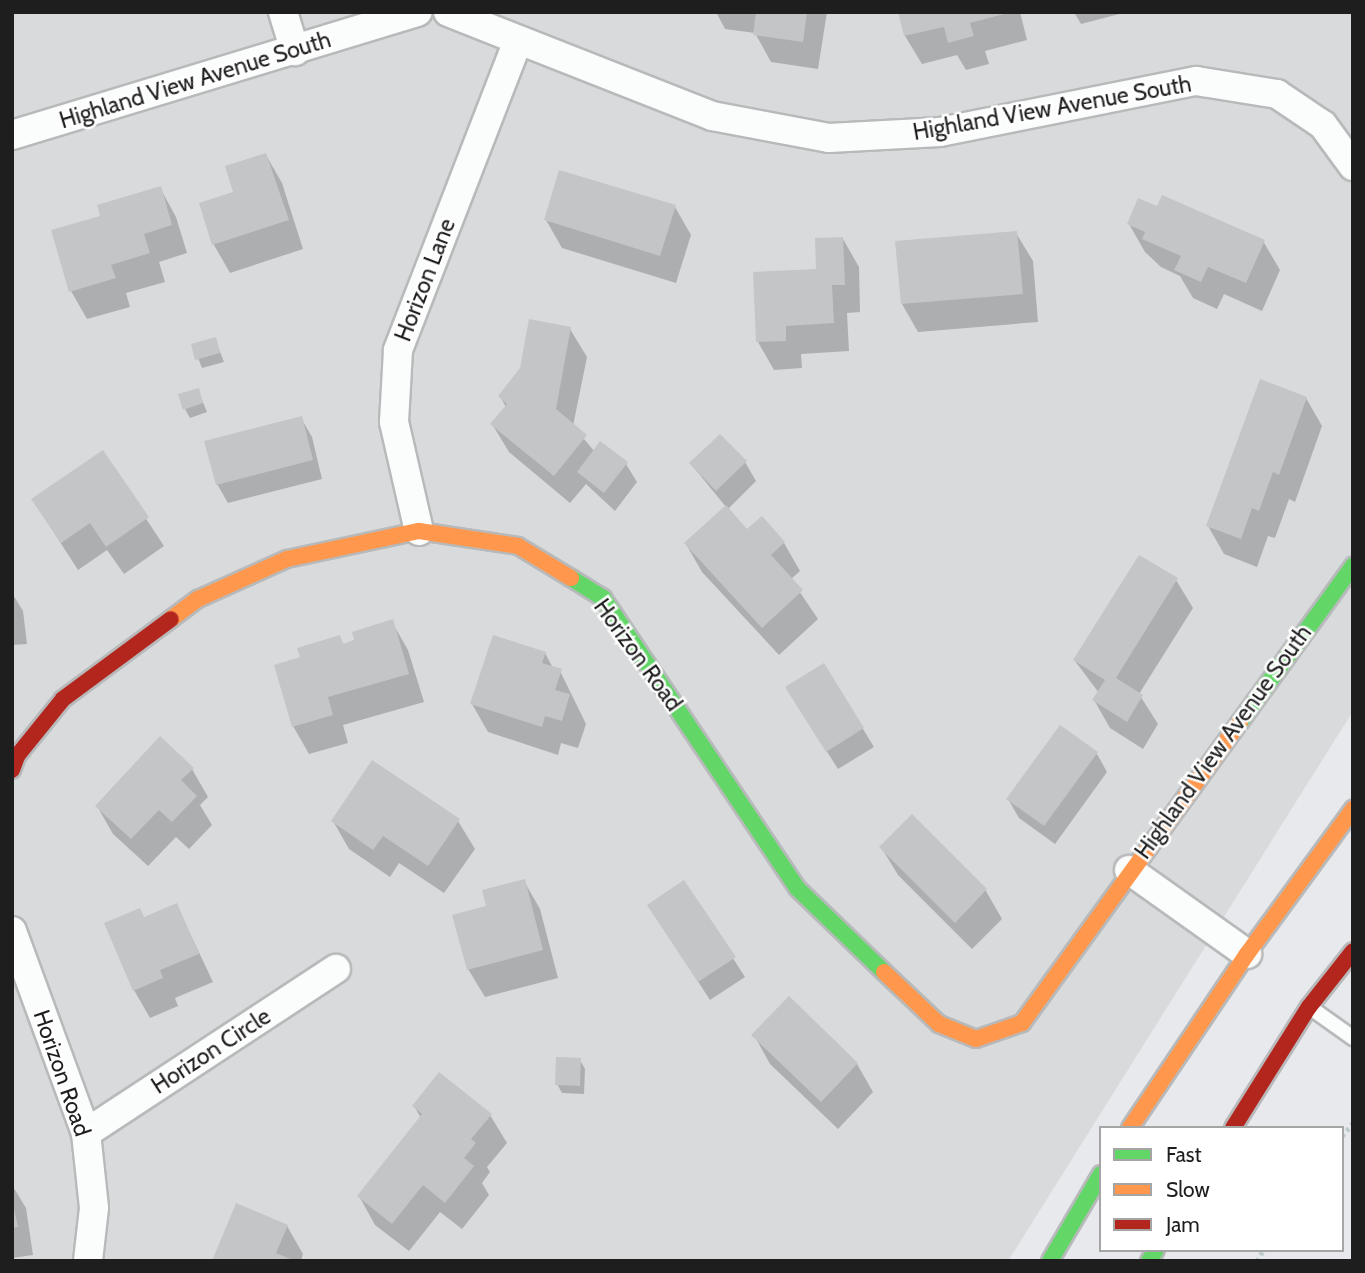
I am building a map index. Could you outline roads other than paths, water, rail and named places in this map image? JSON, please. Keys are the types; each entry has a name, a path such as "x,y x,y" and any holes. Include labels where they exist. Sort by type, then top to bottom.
{"main road":[{"name":"Horizon Road","path":"12,770 17,756 63,699 198,599 287,559 419,531 518,546 603,598 797,888 939,1024 976,1039 1022,1023 1129,870"},
{"name":"Highland View Avenue South","path":"1129,870 1353,566"},
{"path":"1131,1126 1247,954 1353,808"},
{"path":"1234,1126 1309,1007 1353,951"},
{"path":"1050,1261 1099,1177"}],"street":[{"path":"284,12 295,51"},
{"name":"Highland View Avenue South","path":"12,135 418,12"},
{"name":"Highland View Avenue South","path":"448,12 712,116 829,138 940,132 1196,81 1277,94 1323,125 1353,166"},
{"name":"Horizon Lane","path":"419,531 394,422 398,350 518,40"},
{"name":"Highland View Avenue South","path":"1129,870 1247,954"},
{"name":"Horizon Road","path":"12,931 86,1133 94,1208 88,1261"},
{"name":"Horizon Circle","path":"86,1133 336,969"}],"lane":[{"path":"1309,1007 1353,1038"}]}
